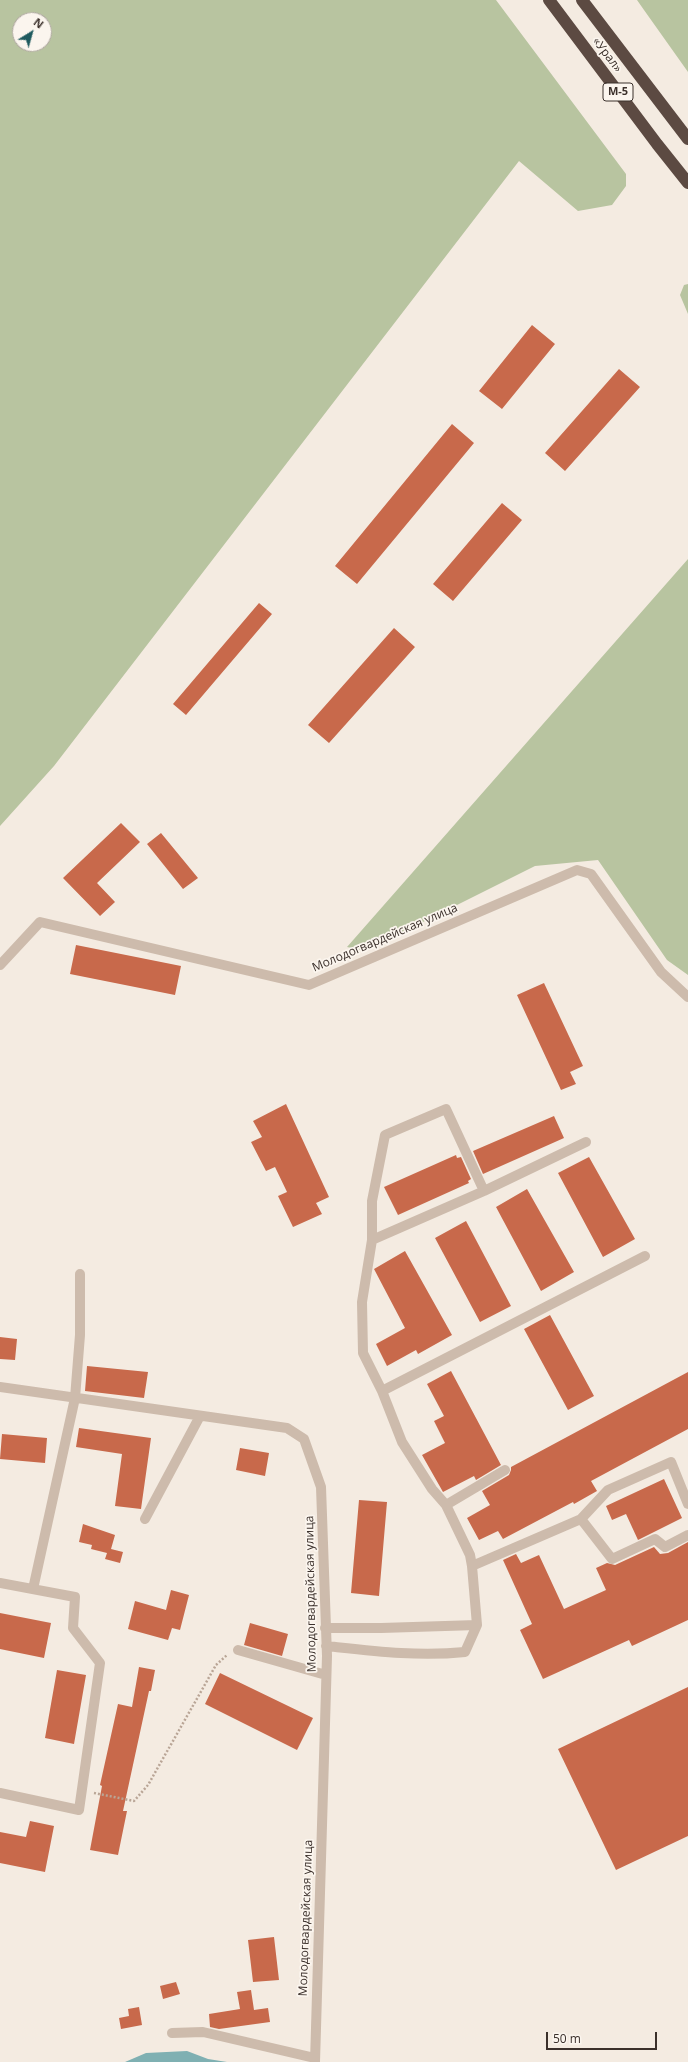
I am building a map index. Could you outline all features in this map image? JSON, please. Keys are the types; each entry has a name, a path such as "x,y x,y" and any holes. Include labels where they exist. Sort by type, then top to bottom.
{"highway":[{"name":"«Урал»","path":"549,0 688,183"},
{"name":"«Урал»","path":"582,0 688,139"}],"street":[{"name":"Молодогвардейская улица","path":"0,966 40,922 309,985 578,870 591,874 661,972 688,997"},
{"path":"326,1646 382,1652 445,1654 465,1652 477,1624 470,1555 446,1505 432,1489 402,1442 382,1391 363,1353 362,1302 372,1240 372,1201 386,1135 446,1109 484,1191"},
{"path":"372,1240 484,1191 586,1142"},
{"path":"382,1391 645,1256"},
{"path":"33,1589 75,1398 80,1335 80,1274"},
{"name":"Молодогвардейская улица","path":"0,1387 287,1428 304,1439 321,1487 326,1646 315,2060"},
{"path":"145,1519 200,1416"},
{"path":"472,1566 581,1519 608,1490 671,1462 688,1504"},
{"path":"446,1505 505,1470"},
{"path":"581,1519 612,1558 655,1539 665,1547 688,1535"},
{"path":"0,1583 75,1598 73,1628 100,1663 79,1810 0,1792"},
{"path":"325,1628 381,1628 477,1624"},
{"path":"238,1650 326,1675"},
{"path":"172,2033 203,2032 315,2060"}],"path":[{"path":"82,1791 134,1801 138,1798 148,1785 216,1665 226,1656 238,1650"}],"green space":[{"path":"0,0 496,0 626,174 626,186 612,205 578,211 519,161 54,766 0,826"},
{"path":"637,0 688,0 688,72 644,10"},
{"path":"688,284 688,314 680,295 684,285"},
{"path":"688,559 688,975 667,960 598,860 535,866 365,951 347,947"}],"water":[{"path":"187,2051 208,2059 227,2062 125,2062 146,2053"}],"building":[{"path":"532,325 555,344 502,409 479,391"},
{"path":"619,369 640,387 565,471 545,453"},
{"path":"452,424 474,443 357,584 335,566"},
{"path":"502,503 522,520 453,601 433,584"},
{"path":"259,603 272,614 186,715 173,704"},
{"path":"394,628 415,647 329,743 308,725"},
{"path":"121,823 140,842 97,883 115,902 100,916 63,878"},
{"path":"161,833 198,878 183,889 147,844"},
{"path":"76,945 181,966 175,995 70,974"},
{"path":"544,983 583,1066 570,1072 576,1084 561,1090 517,995"},
{"path":"286,1104 329,1197 316,1203 322,1214 293,1227 278,1196 287,1192 275,1167 266,1171 251,1142 262,1137 253,1121"},
{"path":"554,1116 564,1138 483,1174 473,1151"},
{"path":"456,1155 457,1158 461,1157 471,1179 468,1181 469,1183 398,1215 384,1187"},
{"path":"589,1157 635,1239 603,1257 558,1173"},
{"path":"527,1189 574,1272 541,1291 496,1207"},
{"path":"466,1221 511,1306 480,1322 435,1238"},
{"path":"405,1251 452,1335 418,1354 416,1350 387,1366 376,1344 405,1328 374,1269"},
{"path":"550,1315 594,1396 568,1410 524,1329"},
{"path":"0,1337 17,1339 15,1360 0,1359"},
{"path":"87,1366 148,1372 144,1398 85,1391"},
{"path":"451,1371 501,1465 476,1480 474,1476 443,1492 422,1455 445,1443 434,1421 444,1416 427,1384"},
{"path":"688,1372 688,1429 591,1481 597,1491 574,1504 573,1502 503,1539 498,1531 479,1540 467,1518 490,1505 482,1491 509,1475 511,1467"},
{"path":"79,1428 151,1438 141,1509 115,1506 122,1454 76,1447"},
{"path":"2,1434 47,1438 45,1463 0,1459"},
{"path":"240,1448 269,1453 265,1476 236,1470"},
{"path":"664,1479 682,1518 638,1540 626,1514 612,1520 606,1506"},
{"path":"359,1500 387,1502 379,1596 351,1593"},
{"path":"83,1524 115,1535 111,1549 123,1552 120,1563 105,1559 107,1553 91,1549 92,1545 79,1542"},
{"path":"688,1542 688,1620 632,1646 629,1640 543,1679 520,1630 532,1624 503,1560 516,1554 521,1563 539,1555 564,1609 606,1590 596,1568 607,1563 615,1565 654,1547 660,1554 668,1553"},
{"path":"171,1590 189,1595 180,1630 172,1628 168,1640 128,1629 135,1601 166,1610"},
{"path":"0,1613 51,1623 44,1658 0,1649"},
{"path":"250,1623 288,1634 282,1656 244,1645"},
{"path":"139,1667 155,1670 151,1691 149,1691 123,1811 127,1811 118,1855 90,1850 102,1786 100,1785 118,1704 132,1707"},
{"path":"57,1670 86,1675 74,1744 45,1738"},
{"path":"220,1673 313,1718 297,1750 205,1704"},
{"path":"688,1687 688,1836 616,1870 558,1749"},
{"path":"30,1821 54,1826 45,1872 0,1863 0,1832 26,1837"},
{"path":"274,1937 279,1980 253,1982 248,1940"},
{"path":"176,1982 180,1994 163,1999 160,1986"},
{"path":"251,1990 254,2010 268,2008 270,2022 219,2029 210,2027 209,2014 240,2009 237,1992"},
{"path":"139,2007 142,2025 121,2029 119,2018 129,2016 128,2009"}]}
